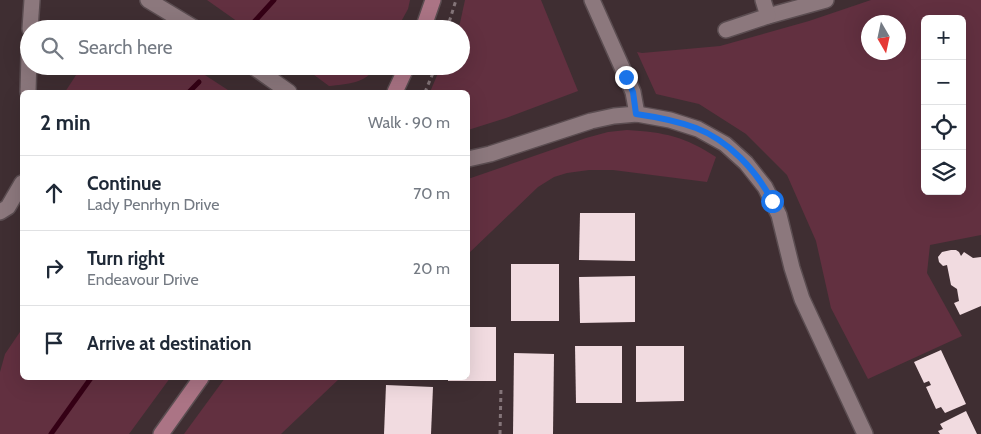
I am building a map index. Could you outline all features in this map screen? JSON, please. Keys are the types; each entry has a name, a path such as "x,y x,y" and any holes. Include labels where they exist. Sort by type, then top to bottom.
{"main road":[{"path":"426,20 433,0"},
{"path":"396,90 403,75"},
{"path":"161,434 200,380"}],"street":[{"path":"31,20 32,0"},
{"path":"148,0 181,20"},
{"path":"592,0 633,92 636,114"},
{"path":"763,0 768,16"},
{"path":"726,30 826,0"},
{"path":"28,75 28,90"},
{"path":"265,75 286,90"},
{"path":"470,159 490,154 591,121 636,114 670,120 698,128 725,144 746,163 765,187 779,215 802,299 864,434"},
{"path":"0,212 8,207 20,186"}],"path":[{"path":"450,20 456,0"},
{"path":"426,90 432,75"},
{"path":"500,434 501,388"}],"shaded area":[{"path":"207,0 410,0 408,9 402,20 235,20"},
{"path":"465,0 541,0 578,91 470,129 470,90 431,90 437,75 470,75 470,20 461,20"},
{"path":"871,0 981,0 981,235 930,245 927,273 962,336 868,379 831,308 816,241 787,175 746,134 699,104 656,94 637,52 720,46 809,21"},
{"path":"76,75 205,75 228,90 66,90"},
{"path":"314,75 368,75 349,84 329,86"},
{"path":"627,130 664,134 684,140 705,150 716,157 707,182 613,170 589,170 567,173 554,177 538,187 470,252 470,178 608,132"},
{"path":"20,332 20,380 169,380 129,434 0,434 0,372 5,354"},
{"path":"224,380 338,380 281,434 184,434"}],"building":[{"path":"580,213 635,213 635,261 579,260"},
{"path":"956,250 961,256 964,252 973,258 981,257 981,306 960,315 954,303 959,301 957,289 951,285 947,265 943,266 939,262 938,257 942,252"},
{"path":"511,264 559,264 559,321 511,321"},
{"path":"635,276 635,322 580,323 579,277"},
{"path":"470,327 496,327 496,381 448,381 470,380"},
{"path":"575,346 622,346 622,403 576,403"},
{"path":"636,346 684,346 684,401 636,402"},
{"path":"941,350 966,404 945,413 941,407 936,409 926,387 931,385 929,381 924,383 914,362"},
{"path":"514,353 554,354 553,434 513,434"},
{"path":"386,385 433,387 431,434 384,434"},
{"path":"966,411 977,434 940,434 938,431 943,429 940,424"}],"waterway":[{"path":"256,20 274,0"},
{"path":"191,90 199,82"},
{"path":"51,434 90,380"}],"route":[{"path":"626,77 633,92 636,114 670,120 698,128 725,144 746,163 765,187 772,201"}]}
